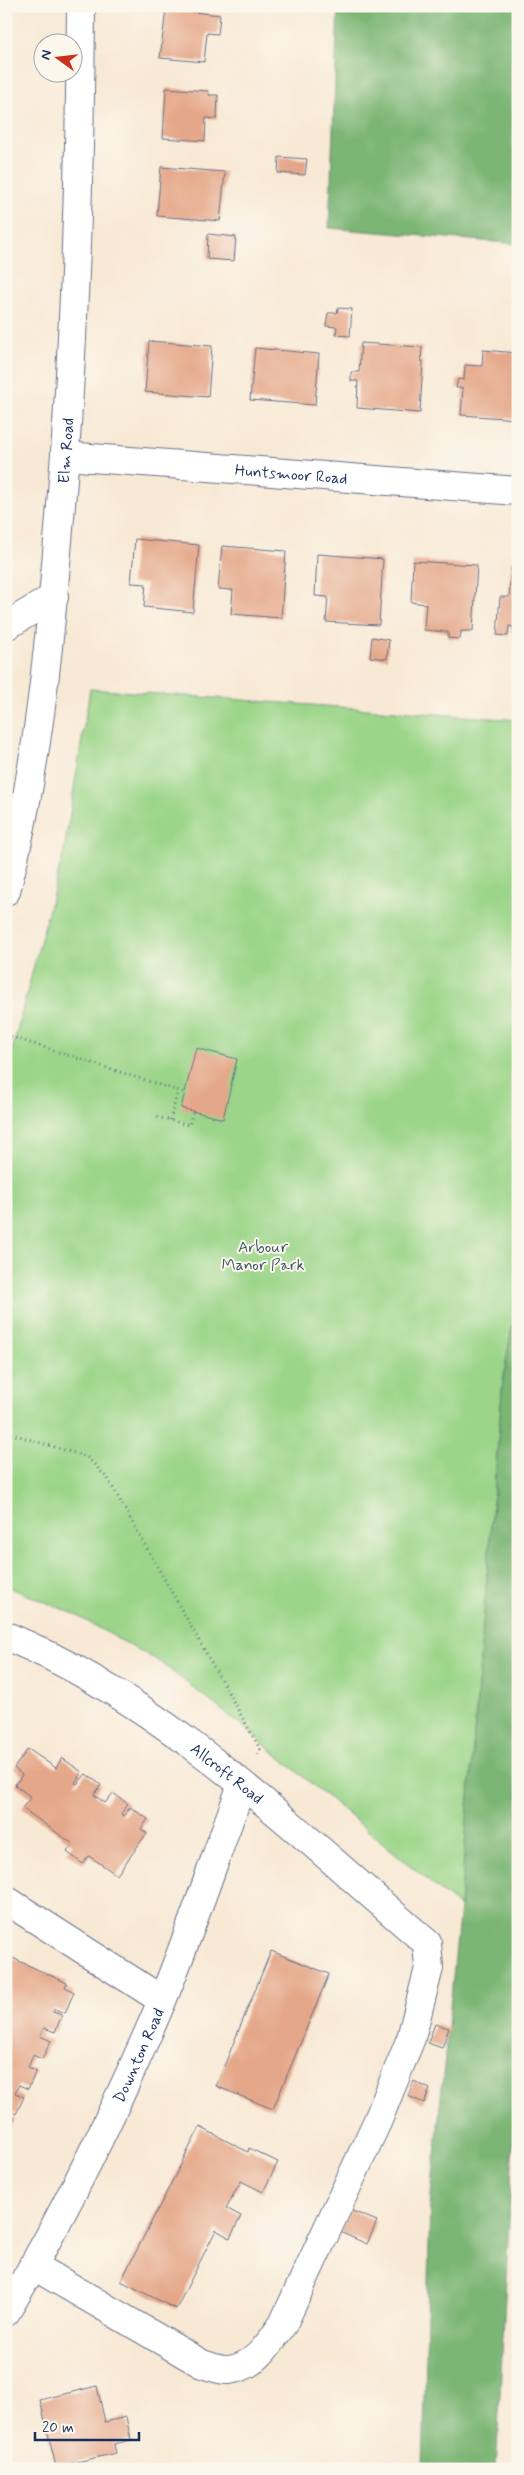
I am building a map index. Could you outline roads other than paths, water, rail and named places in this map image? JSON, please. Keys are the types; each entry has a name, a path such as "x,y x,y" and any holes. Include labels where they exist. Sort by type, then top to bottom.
{"street":[{"name":"Elm Road","path":"6,891 19,840 37,737 54,597 66,456 76,281 81,6"},
{"name":"Huntsmoor Road","path":"66,456 518,491"},
{"path":"6,626 54,597"},
{"name":"Allcroft Road","path":"6,1636 48,1654 130,1700 242,1785 427,1943 429,1968 408,2047 378,2120 283,2324 264,2351 249,2363 228,2370 202,2364 34,2266"},
{"name":"Downton Road","path":"6,2312 34,2266 97,2142 162,2000 242,1785"},
{"path":"6,1900 162,2000"}],"park label":[{"name":"Arbour Manor Park","path":"263,1255"}]}
